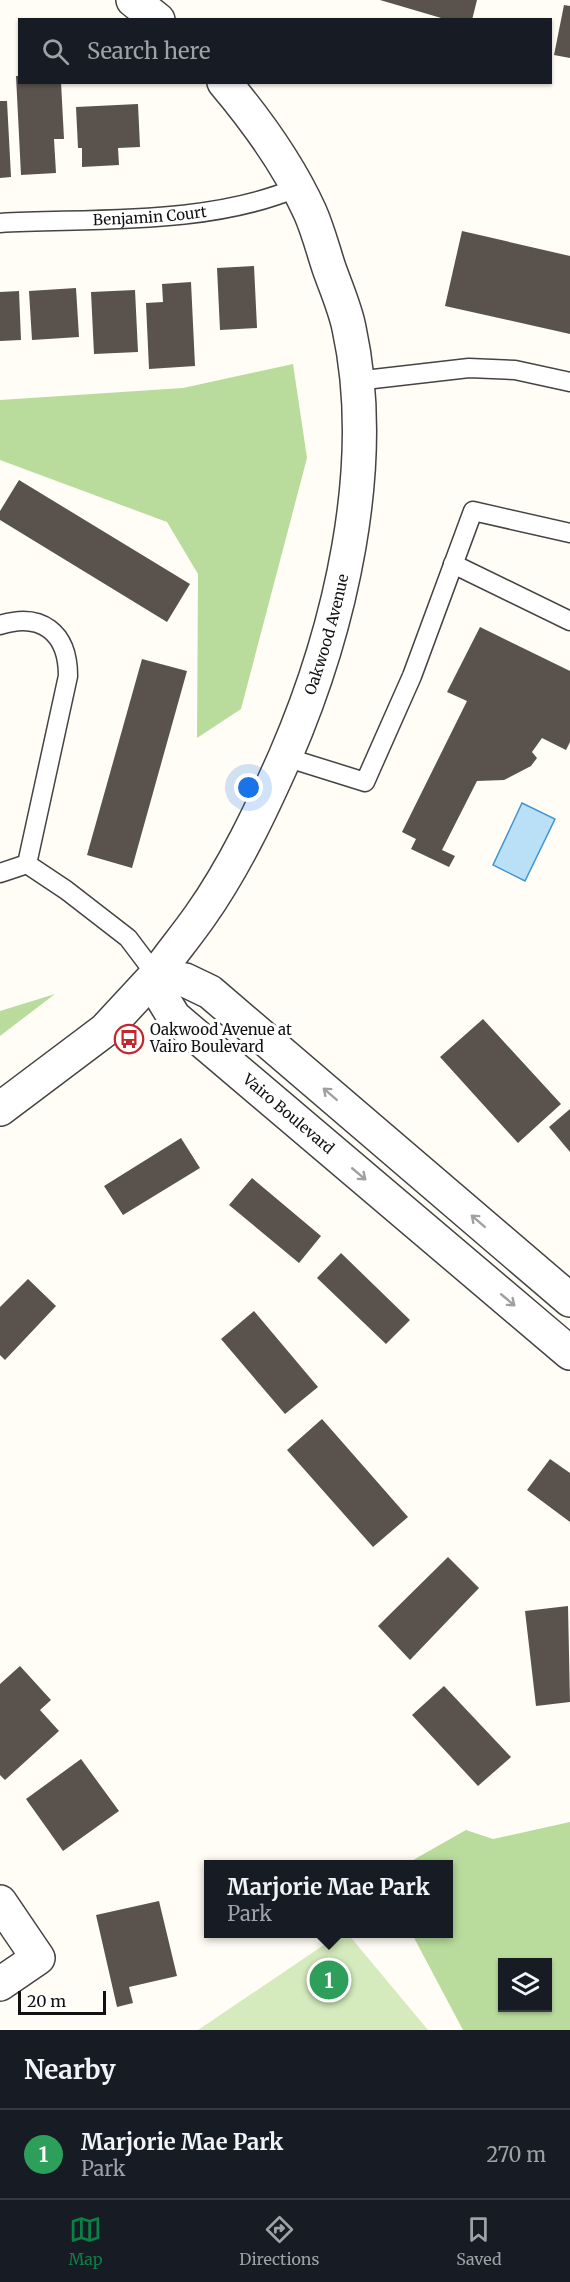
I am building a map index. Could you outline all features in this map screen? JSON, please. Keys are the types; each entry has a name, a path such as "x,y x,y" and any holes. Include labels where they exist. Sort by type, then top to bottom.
{"street":[{"path":"134,0 156,18"},
{"name":"Oakwood Avenue","path":"0,1109 105,1030 156,975 201,915 237,855 285,757 320,669 341,584 355,510 359,469 356,381 349,327 311,213 275,150 226,84"},
{"path":"156,975 185,980 210,992 570,1300"},
{"name":"Vairo Boulevard","path":"156,975 163,999 174,1017 570,1353"},
{"path":"0,1902 38,1958 0,1984"}],"lane":[{"name":"Benjamin Court","path":"0,223 209,213 296,188"},
{"path":"356,381 469,368 515,370 570,382"},
{"path":"285,757 365,782 412,676 473,511 570,533"},
{"path":"453,564 570,621"},
{"path":"0,625 18,620 37,622 52,631 62,643 68,658 68,676 27,864"},
{"path":"0,873 27,864"},
{"path":"27,864 66,890 128,938 156,975"}],"green space":[{"path":"293,364 307,458 241,709 197,738 198,574 167,522 0,460 0,400 183,388"},
{"path":"55,994 0,1036 0,1011"},
{"path":"570,1822 570,2030 463,2030 414,1938 453,1938 453,1860 413,1860 466,1830 493,1839"},
{"path":"334,1938 351,1938 428,2030 198,2030"}],"water":[{"path":"522,803 555,819 525,881 493,865"}],"building":[{"path":"380,0 477,0 472,18 441,18"},
{"path":"564,5 570,6 570,58 554,55"},
{"path":"16,76 18,76 18,84 61,84 64,139 54,139 56,173 21,175"},
{"path":"0,101 7,101 11,177 0,178"},
{"path":"138,104 140,147 118,148 119,165 82,167 82,148 78,148 76,107"},
{"path":"462,231 570,256 570,334 445,306"},
{"path":"254,266 257,328 220,330 217,268"},
{"path":"191,282 195,366 149,369 146,303 163,302 162,284"},
{"path":"76,288 79,337 32,340 29,291"},
{"path":"135,290 138,352 94,354 91,292"},
{"path":"19,291 21,340 0,341 0,292"},
{"path":"19,480 190,584 167,622 0,520 0,511"},
{"path":"480,627 570,671 570,742 566,750 542,738 532,752 537,758 531,766 504,780 477,781 442,850 455,856 449,867 411,849 416,839 402,832 467,701 447,692"},
{"path":"142,659 187,671 132,868 87,855"},
{"path":"483,1019 561,1104 518,1143 440,1057"},
{"path":"570,1109 570,1152 549,1127"},
{"path":"181,1138 200,1168 123,1215 104,1186"},
{"path":"252,1178 321,1236 299,1263 229,1205"},
{"path":"341,1253 410,1320 386,1344 317,1278"},
{"path":"28,1279 56,1306 5,1360 0,1355 0,1307"},
{"path":"254,1311 318,1387 285,1414 221,1339"},
{"path":"322,1419 408,1517 373,1547 287,1450"},
{"path":"550,1459 570,1473 570,1522 527,1490"},
{"path":"448,1557 479,1588 410,1660 378,1626"},
{"path":"568,1606 570,1702 536,1706 525,1611"},
{"path":"20,1666 51,1700 40,1710 59,1731 5,1780 0,1775 0,1684"},
{"path":"444,1686 511,1757 478,1786 412,1715"},
{"path":"81,1759 119,1811 63,1851 26,1799"},
{"path":"159,1901 177,1976 129,1987 133,2003 117,2007 96,1915"}],"place":[{"name":"Oakwood Avenue at Vairo Boulevard","path":"129,1039"},
{"name":"Marjorie Mae Park","path":"329,1980"}]}
